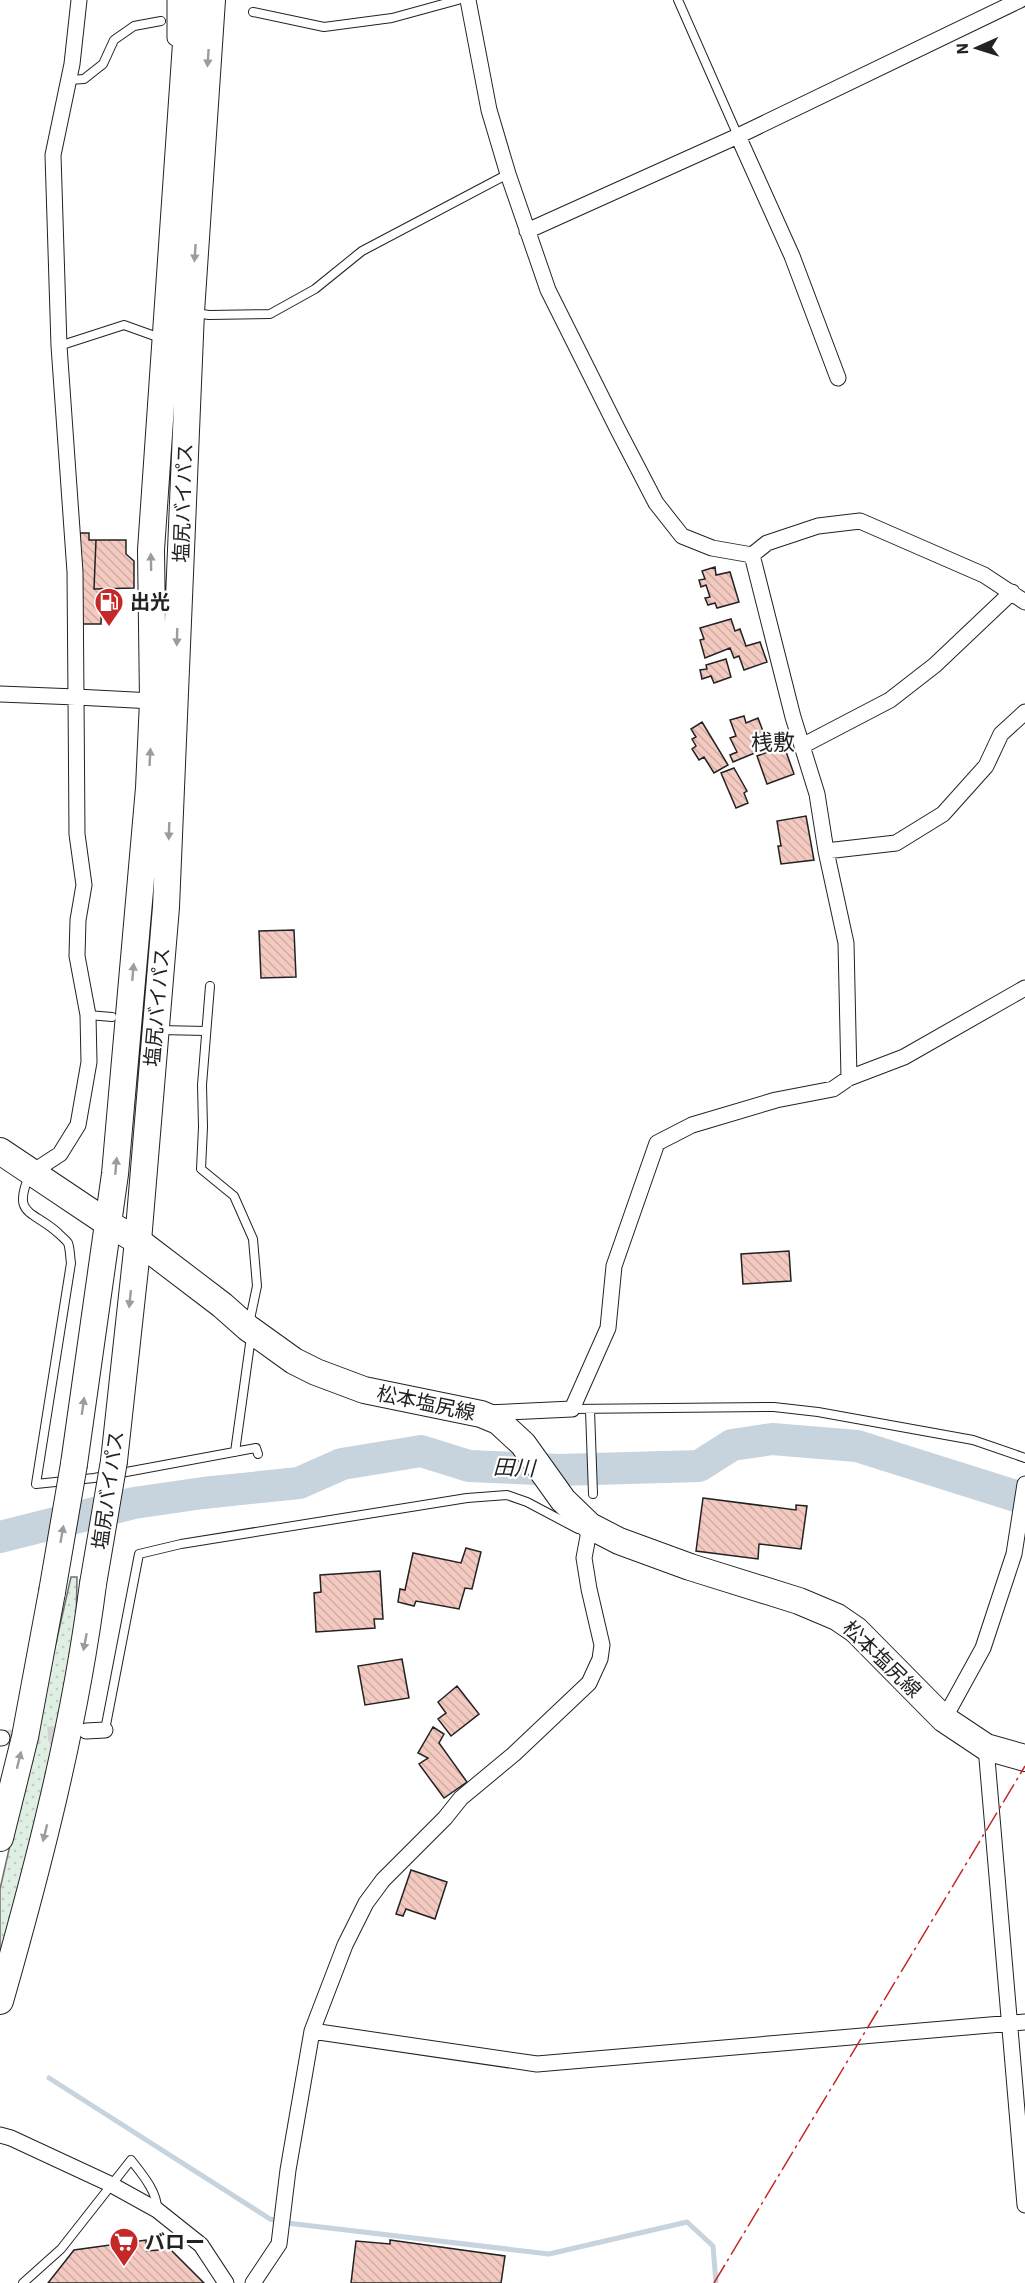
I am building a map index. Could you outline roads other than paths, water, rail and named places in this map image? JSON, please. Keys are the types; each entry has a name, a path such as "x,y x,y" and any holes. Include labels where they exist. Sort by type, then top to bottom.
{"main road":[{"name":"塩尻バイパス","path":"0,1838 25,1737 52,1592 74,1464 116,1174 149,788 153,701 151,550 189,0"},
{"name":"塩尻バイパス","path":"0,2001 24,1915 64,1747 87,1630 114,1461 138,1241 166,907 191,312 212,0"},
{"name":"松本塩尻線","path":"0,1151 108,1224 138,1241 252,1331 301,1365 364,1390 481,1414 498,1421 523,1444 563,1500 588,1530 690,1567 799,1601 837,1617 856,1630 944,1719 986,1747 1025,1758"}],"street":[{"path":"31,1173 60,1154 78,1125 89,1062 88,1015 77,956 78,920 84,885 77,834 75,572 59,346 53,155 69,80 80,0"},
{"path":"175,0 175,206"},
{"path":"468,0 486,99 508,174 548,290 656,503 682,536 712,548 752,555 767,543 818,526 860,520 984,575 1025,602"},
{"path":"527,231 738,136 1020,0"},
{"path":"738,136 792,256 838,378"},
{"path":"752,555 762,599 817,794 826,851 846,943 849,1078"},
{"path":"802,746 890,700 935,665 1012,592"},
{"path":"0,694 153,701"},
{"path":"826,851 896,843 943,814 986,766 1001,734 1025,712"},
{"path":"481,1414 501,1411 572,1409 608,1328 614,1266 657,1143 692,1125 776,1100 833,1089 849,1078 904,1058 1025,988"},
{"path":"944,1719 983,1648 1015,1547 1025,1484"},
{"path":"253,2283 279,2244 288,2170 312,2031 345,1945 366,1903 383,1880 445,1818 461,1798 514,1754 589,1683 600,1659 602,1645 588,1589 584,1558 588,1530"},
{"path":"86,1731 105,1730"},
{"path":"986,1747 1025,2205"},
{"path":"312,2031 537,2064 1025,2022"},
{"path":"0,2135 110,2184 157,2210 201,2245 226,2283"}],"lane":[{"path":"253,12 324,27 392,18 458,0"},
{"path":"678,0 738,136"},
{"path":"69,80 84,79 103,64 114,40 134,26 161,21"},
{"path":"191,312 209,315 270,314 315,289 362,251 508,174"},
{"path":"59,346 124,325 165,339"},
{"path":"210,986 202,1085 201,1169 234,1196 253,1239 257,1286 235,1452"},
{"path":"88,1015 112,1017"},
{"path":"155,1030 206,1031"},
{"path":"31,1173 23,1190 23,1204 30,1215 50,1226 68,1243 71,1263 36,1484 94,1478 256,1448 258,1454"},
{"path":"572,1409 590,1413 685,1407 774,1407 818,1412 973,1440 1025,1458"},
{"path":"590,1413 593,1491"},
{"path":"105,1730 139,1554 181,1544 467,1498 507,1495 588,1530"},
{"path":"23,2283 61,2249 131,2160 146,2180 158,2202 157,2210"}],"waterway":[{"name":"田川","path":"0,1537 134,1503 299,1483 342,1464 421,1451 469,1466 559,1470 699,1466 732,1445 772,1439 857,1446 1025,1499"},
{"path":"49,2078 270,2219 287,2223 549,2254 687,2222 713,2246 716,2283"}],"tunnel":[{"path":"2,1738 74,1732"}],"place":[{"name":"出光","path":"109,628"},
{"name":"バロー","path":"124,2268"}],"district":[{"name":"桟敷","path":"773,742"}]}
